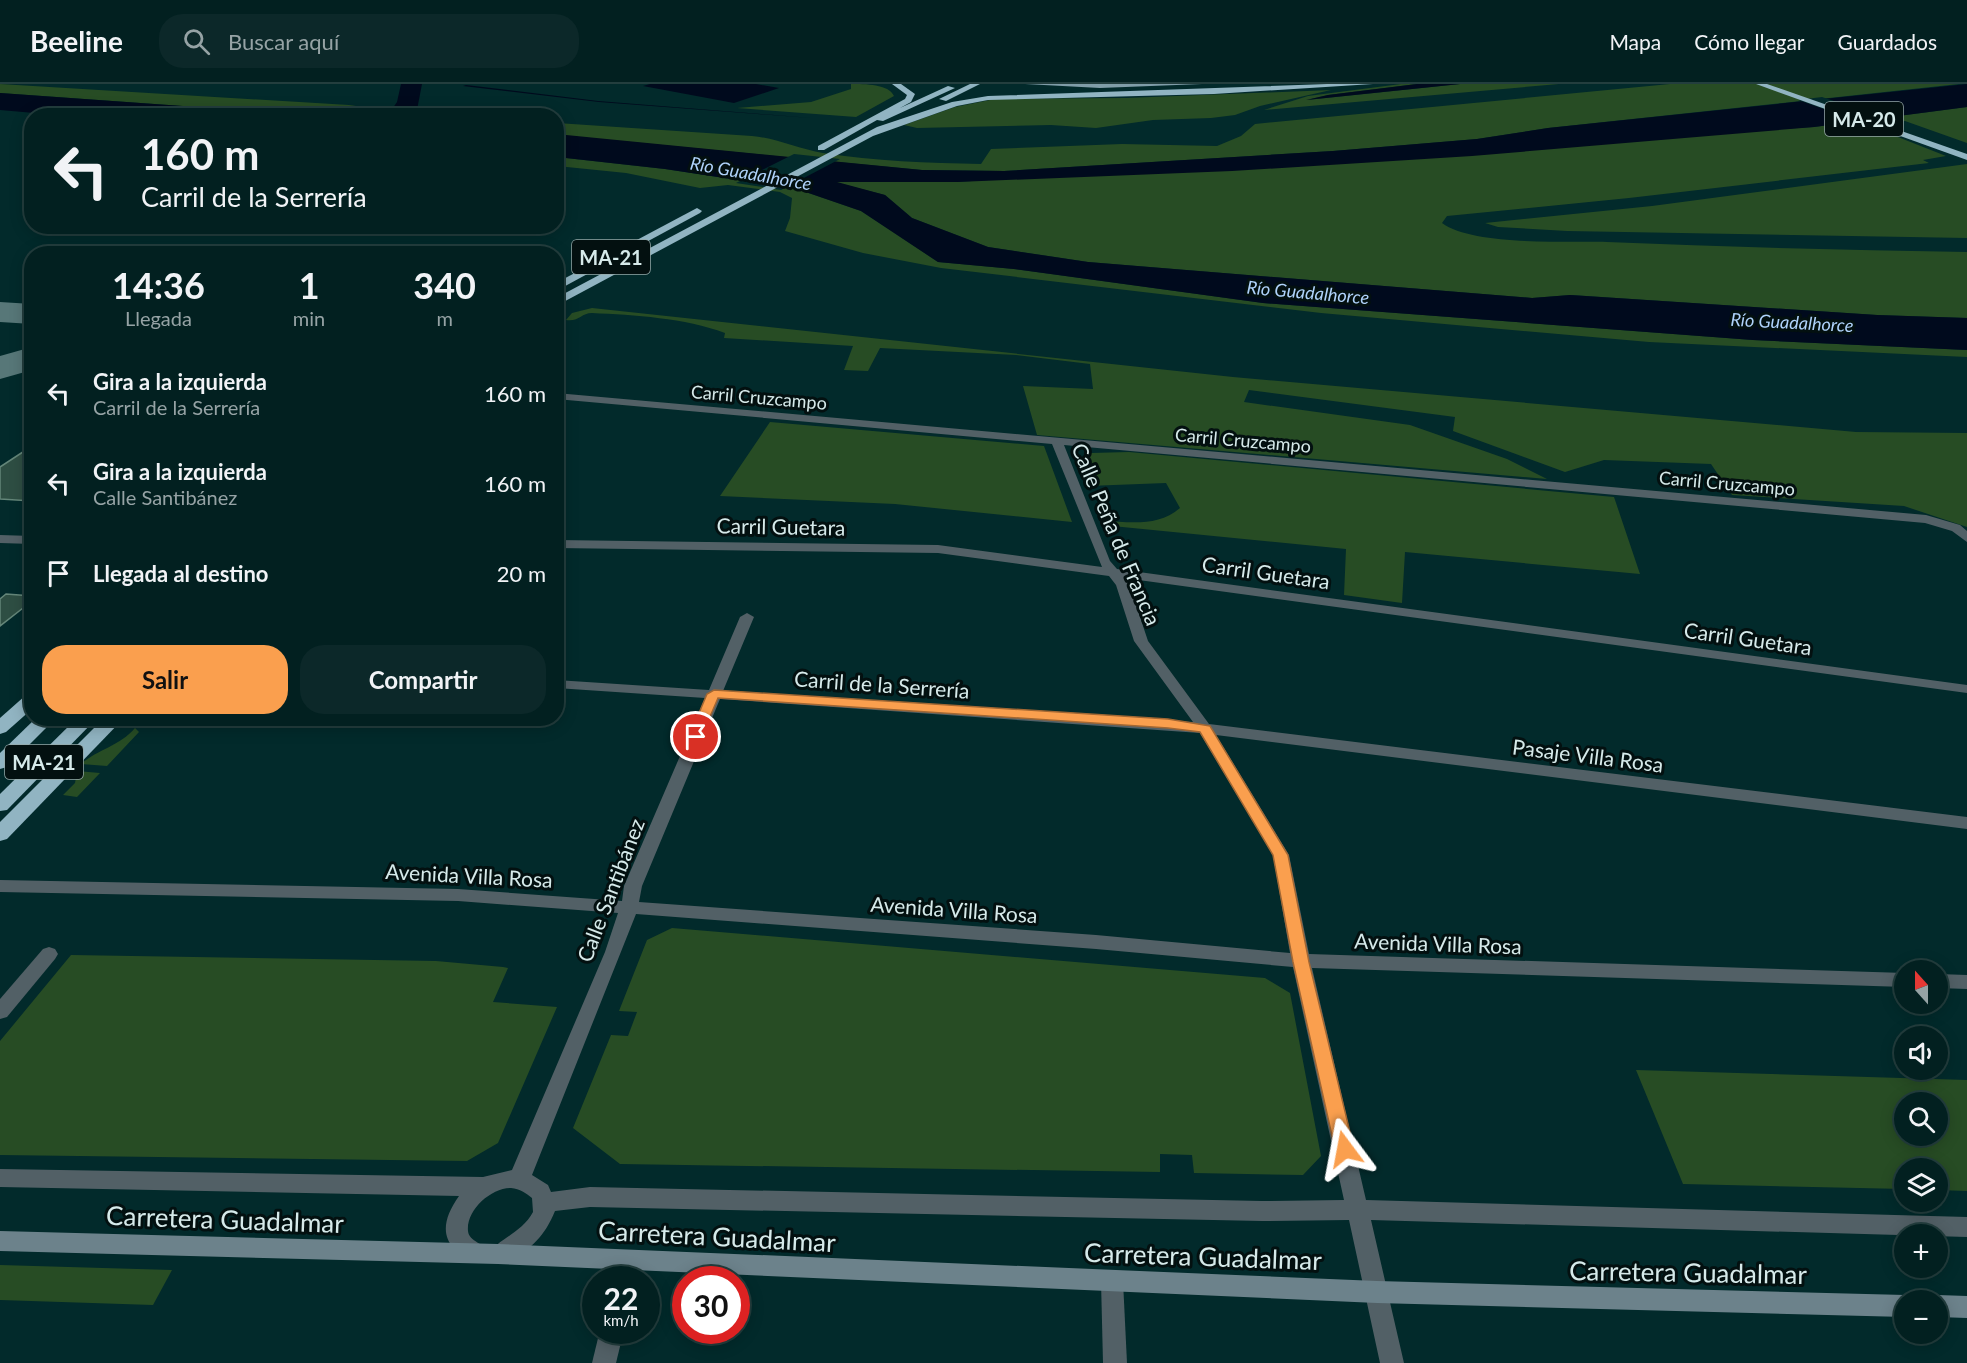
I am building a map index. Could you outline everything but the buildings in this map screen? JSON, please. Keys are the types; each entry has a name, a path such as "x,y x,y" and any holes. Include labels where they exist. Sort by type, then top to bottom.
{"highway":[{"path":"815,151 908,100 911,93 896,84"},
{"path":"868,123 958,84"},
{"name":"MA-21","path":"564,299 871,134 976,84"},
{"path":"1126,95 1281,84"},
{"path":"891,126 955,104 988,98 1126,95 1369,84"},
{"name":"MA-20","path":"1760,84 1967,157"},
{"name":"MA-20","path":"1775,84 1967,150"},
{"name":"MA-21","path":"564,284 709,206"},
{"path":"564,305 580,295 587,286"},
{"path":"0,728 24,706"},
{"name":"MA-21","path":"0,763 39,726"},
{"name":"MA-21","path":"0,805 80,726"},
{"path":"0,834 107,726"}],"main road":[{"path":"1028,84 1199,84"}],"street":[{"name":"Carril Cruzcampo","path":"564,397 1926,519 1956,528 1967,538"},
{"name":"Calle Peña de Francia","path":"1057,442 1104,562 1122,584 1141,641 1205,729 1281,855 1301,962 1392,1363"},
{"path":"0,540 24,540"},
{"name":"Carril Guetara","path":"564,544 938,549 1967,689"},
{"name":"Calle Santibánez","path":"519,1180 551,1096 630,907 633,886 747,617"},
{"name":"Carril de la Serrería","path":"564,685 1168,724 1205,729"},
{"name":"Pasaje Villa Rosa","path":"1205,729 1967,823"},
{"name":"Avenida Villa Rosa","path":"0,886 458,895 1096,942 1301,962 1894,980"},
{"path":"0,1012 49,954"},
{"path":"1948,981 1967,982"},
{"path":"0,1178 484,1187 495,1182 519,1180 531,1184 539,1192 543,1203 590,1197 1262,1211 1359,1210 1967,1227"},
{"name":"Carretera Guadalmar","path":"484,1187 464,1205 456,1227 458,1237 464,1246 491,1254 517,1247 532,1234 539,1224 543,1203"},
{"name":"Carretera Guadalmar","path":"0,1241 491,1254 594,1266"},
{"name":"Carretera Guadalmar","path":"660,1271 1112,1281 1377,1293 1894,1306"},
{"path":"1112,1281 1115,1363"},
{"path":"1948,1306 1967,1307"},
{"path":"604,1363 609,1344"}],"green space":[{"path":"0,84 370,108 210,108 0,93"},
{"path":"851,84 882,87 894,96 856,117 737,108 811,102 851,89"},
{"path":"1417,84 1328,95 1307,100 1460,84 1559,84 1264,110 1308,96"},
{"path":"1670,84 1959,84 1548,128 1477,139 1333,151 1004,171 922,170 564,136 564,123 752,136 843,156 981,164 991,149 1122,144 1217,146 1241,136 1255,124"},
{"path":"1331,90 1260,106 1235,115 1153,120 1096,128 1051,125 917,128 904,125 955,107 995,99 1126,98"},
{"path":"1967,107 1967,143 1905,121 1870,126 1946,156 1923,160 1929,163 1629,198 1447,216 1442,223 1475,236 1521,241 1967,252 1967,318 1877,315 1571,295 1532,298 1088,262 988,247 912,218 885,195 834,182 957,182 1814,127"},
{"path":"564,158 665,169 797,189 861,211 938,262 1014,269 1263,303 1753,340 1967,350 1967,357 1649,342 1321,313 941,268 863,253 785,231 790,218 792,198 780,192 728,185 700,188 626,173 564,167"},
{"path":"1967,164 1967,238 1567,231 1498,227 1485,223 1652,206"},
{"path":"592,308 1233,377 1856,432 1967,433 1967,527 1904,506 1732,495 1711,464 1604,460 1565,472 1453,431 1455,417 1249,390 1244,402 1410,425 1507,459 1547,479 1037,435 1023,386 1093,389 1090,364 1016,355 880,348 868,371 844,370 853,346 724,338 725,333 710,328 642,316 592,313 574,320 566,320 572,313"},
{"path":"770,422 1044,446 1072,522 895,504 720,496"},
{"path":"1129,452 1614,497 1640,574 1405,552 1402,603 1344,595 1346,549 1102,525 1103,521 1153,521 1172,514 1180,508 1166,483 1088,486 1076,463 1091,453"},
{"path":"135,728 139,732 107,766 81,764 123,739"},
{"path":"77,771 100,773 77,797 63,795 75,783"},
{"path":"672,928 1265,978 1290,993 1321,1156 1303,1175 1194,1173 1192,1155 1160,1154 1160,1172 620,1164 573,1128 611,1035 628,1036 637,1012 619,1011 647,940"},
{"path":"71,955 436,961 503,967 508,968 493,1002 557,1007 498,1143 467,1161 0,1155 0,1041"},
{"path":"1636,1070 1894,1078 1894,1080 1967,1080 1967,1191 1948,1190 1948,1158 1894,1158 1894,1189 1683,1184"},
{"path":"0,1265 172,1270 153,1305 0,1300"}],"water":[{"path":"401,84 422,84 417,108 393,108 397,102"},
{"path":"650,84 756,84 779,88 734,103 643,86"},
{"path":"1417,84 1460,84 1306,100 1328,95"},
{"name":"Río Guadalhorce","path":"1967,84 1967,107 1814,127 1472,156 1232,171 957,182 837,182 885,195 912,218 988,247 1088,262 1532,298 1570,295 1877,315 1967,318 1967,350 1753,340 1263,303 1014,269 938,262 861,211 797,189 665,169 564,158 564,135 922,170 1004,171 1333,151 1477,139 1548,128"},
{"path":"463,86 598,101 811,118 599,102"},
{"path":"0,93 210,108 24,108 24,112 0,110"}],"pier":[{"path":"1822,97 1891,120 1866,124 1798,100"},
{"path":"794,154 840,159 781,190 736,183"}],"taxiway":[{"path":"0,312 24,314"},
{"path":"0,368 24,360"}],"route":[{"path":"696,737 714,694 1168,724 1205,729 1281,855 1301,962 1345,1149"}]}
